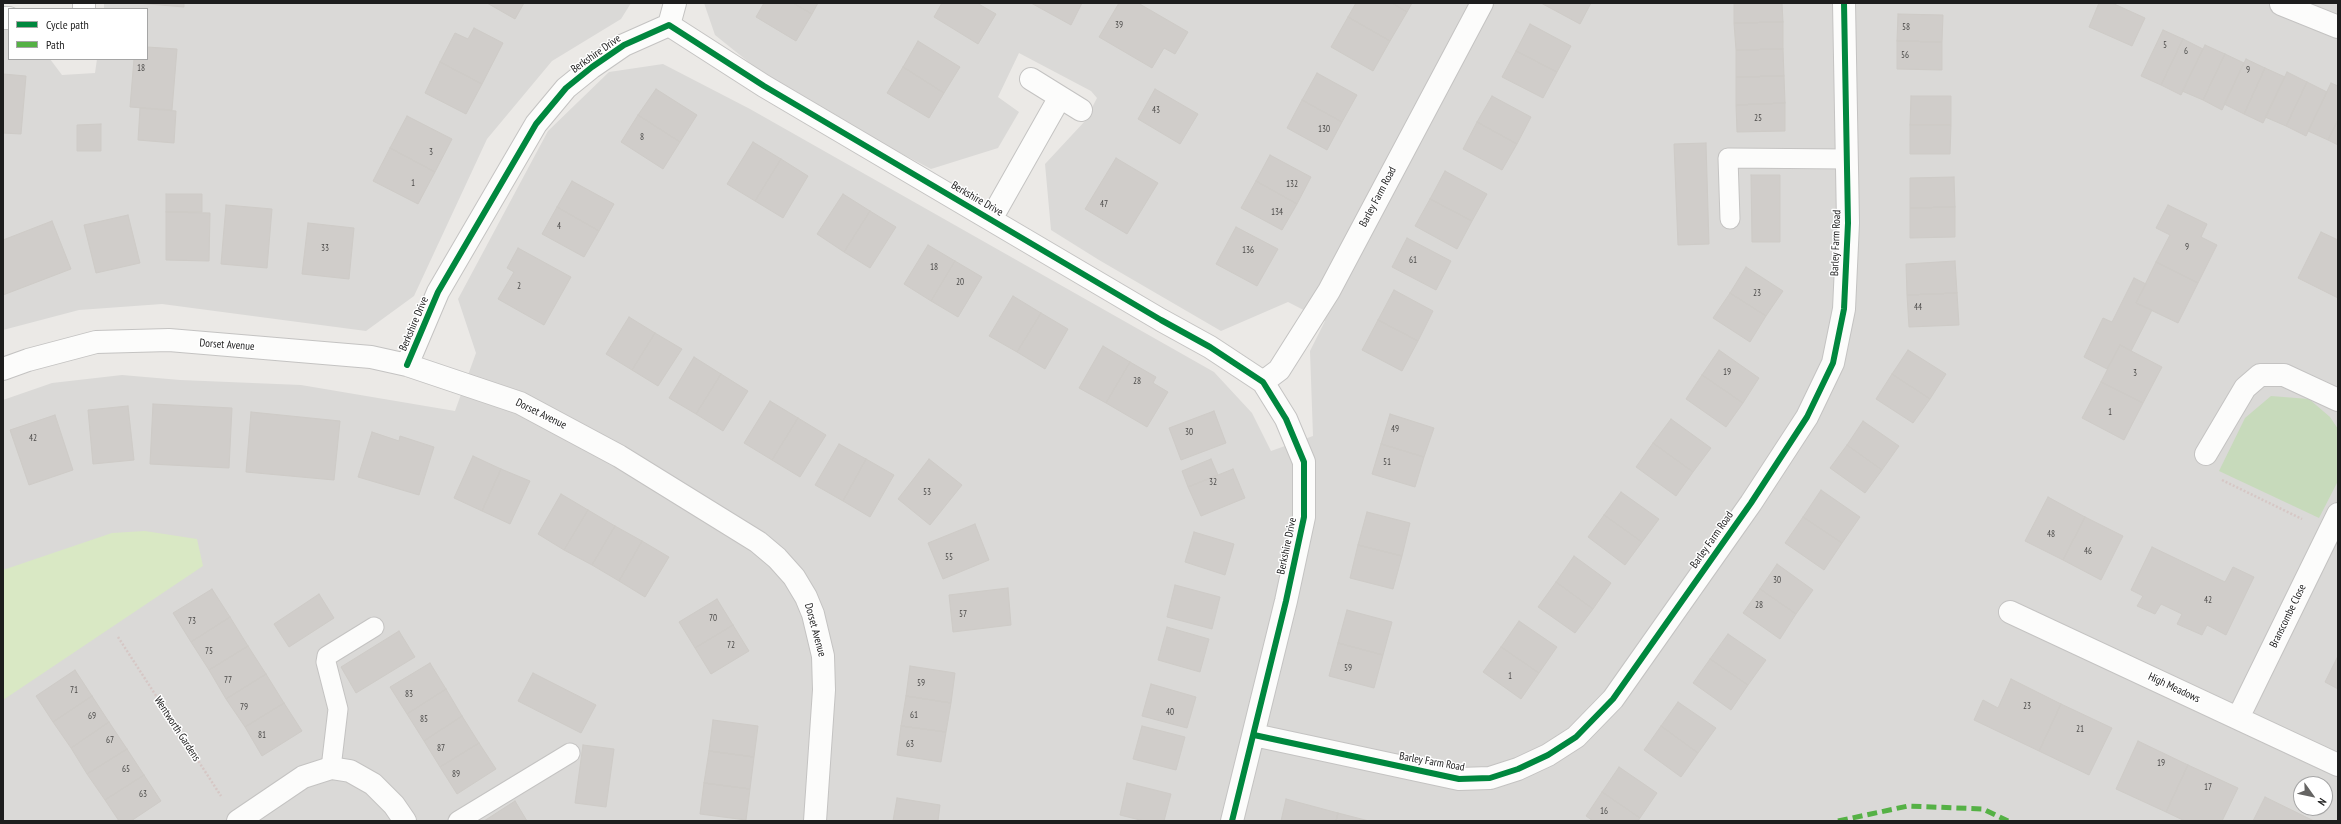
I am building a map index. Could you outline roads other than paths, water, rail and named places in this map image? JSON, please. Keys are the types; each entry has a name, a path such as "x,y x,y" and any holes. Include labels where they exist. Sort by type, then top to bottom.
{"street":[{"path":"669,25 675,3"},
{"name":"Barley Farm Road","path":"1263,382 1279,370 1329,291 1482,3"},
{"name":"Barley Farm Road","path":"1254,735 1459,779 1490,778 1518,769 1548,755 1576,737 1613,699 1750,503 1807,417 1833,363 1844,309 1848,159 1844,3"},
{"path":"2279,3 2338,27"},
{"name":"Berkshire Drive","path":"407,365 438,292 536,124 566,88 592,66 624,45 669,25 764,86 1161,320 1210,347 1263,382 1286,419 1304,462 1304,517 1254,735 1232,821"},
{"path":"1030,79 1081,110"},
{"name":"Berkshire Drive","path":"991,219 1060,97"},
{"name":"Dorset Avenue","path":"3,369 28,360 96,342 169,340 337,353 371,357 407,365 520,403 551,418 619,456 758,542 794,577 813,614 823,656 824,690 815,821"},
{"path":"2206,454 2245,388 2260,375 2284,375 2338,400"},
{"name":"Branscombe Close","path":"2238,718 2334,523"},
{"name":"High Meadows","path":"2010,612 2338,765"},
{"path":"238,821 303,778 331,768 350,771 373,784 394,805 405,821"}],"lane":[{"path":"1730,218 1728,158 1848,159"},
{"path":"331,768 338,709 326,662 327,656 374,627"},
{"path":"458,821 570,753"}]}
